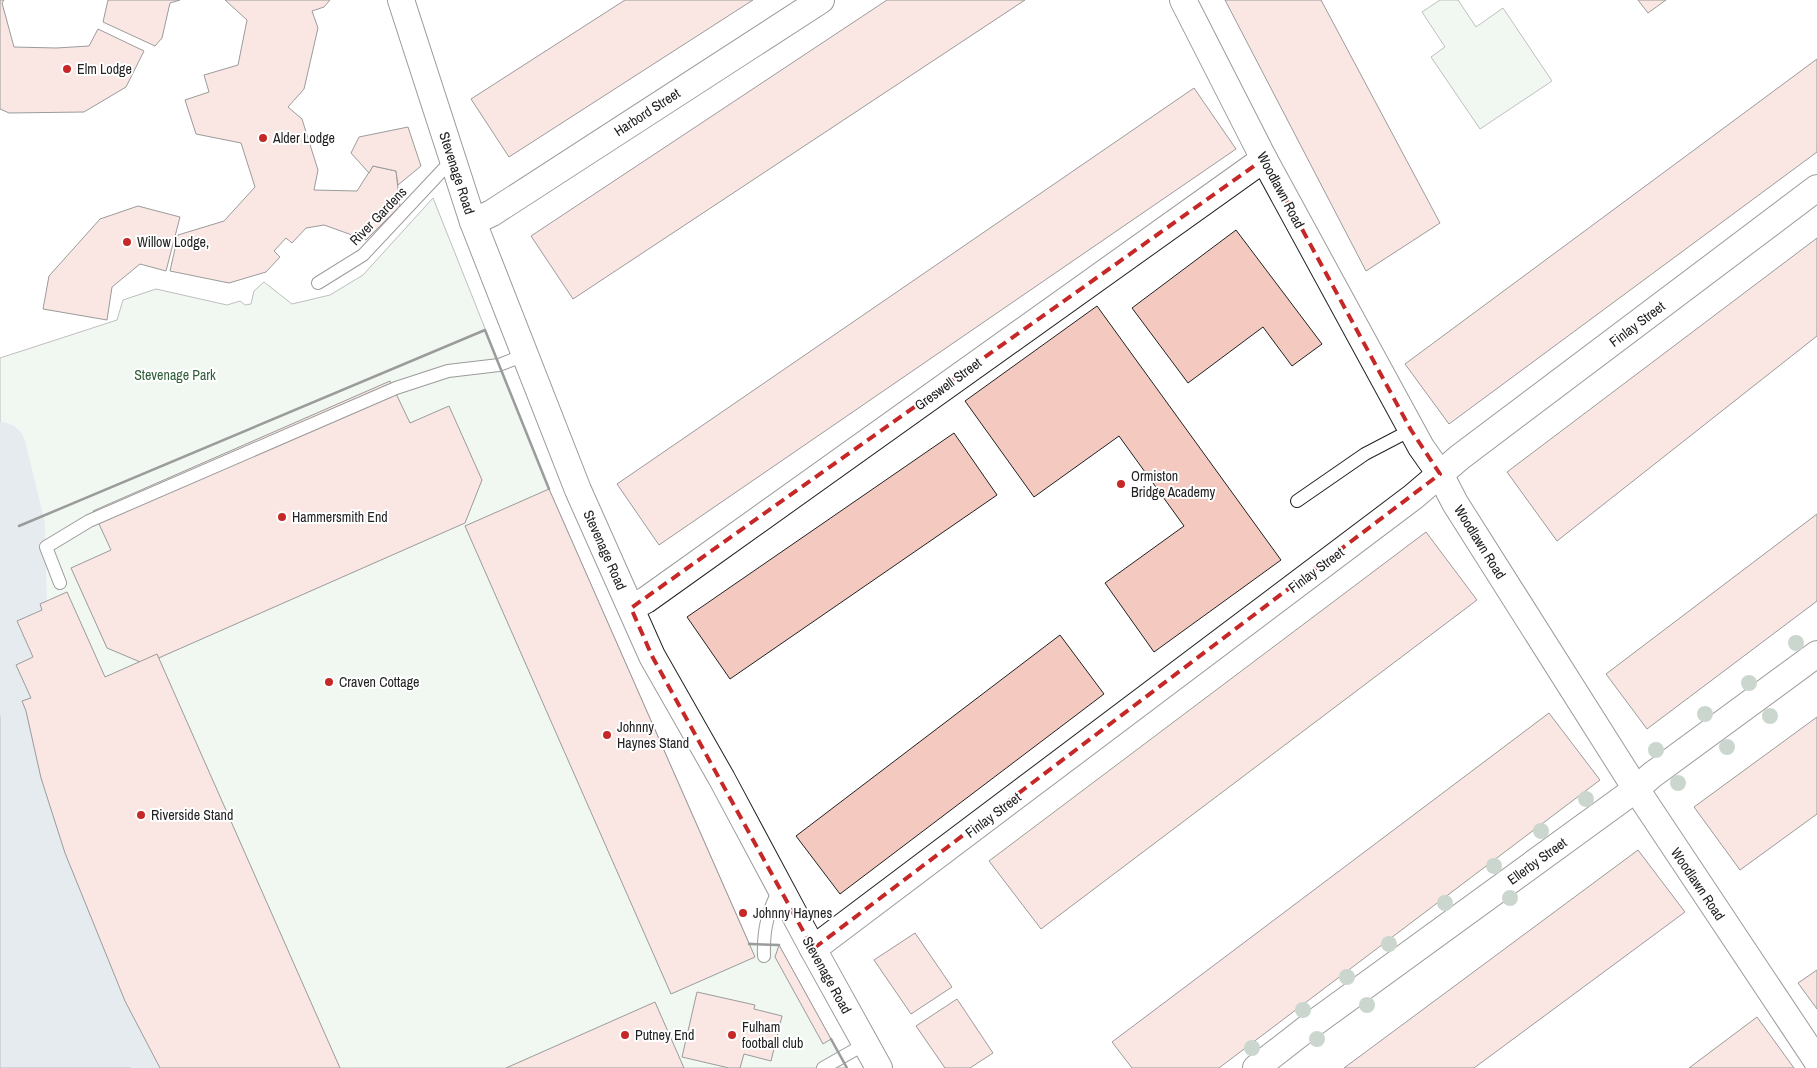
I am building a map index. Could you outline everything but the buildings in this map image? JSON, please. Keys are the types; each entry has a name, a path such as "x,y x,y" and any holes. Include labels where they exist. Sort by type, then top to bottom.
{"street":[{"name":"Stevenage Road","path":"400,0 473,222 578,490 652,656 722,779 879,1068"},
{"name":"Harbord Street","path":"473,222 492,213 820,0"},
{"name":"Woodlawn Road","path":"1183,0 1264,159 1411,430 1636,790 1817,1061"},
{"name":"Greswell Street","path":"631,608 646,600 1264,159"},
{"name":"Finlay Street","path":"813,949 1382,521 1468,451 1817,188"},
{"name":"Ellerby Street","path":"1256,1068 1310,1026 1636,790 1652,775 1817,654"}],"lane":[{"name":"River Gardens","path":"318,283 363,255 452,160"},
{"path":"60,583 46,547 89,521 396,388 448,371 498,364 525,355"},
{"path":"1297,501 1365,454 1411,430"},
{"path":"764,956 765,927 770,906 780,888"},
{"path":"823,1068 865,1044"}],"highlighted area":[{"path":"1264,159 1411,430 1440,474 813,949 652,656 631,608"}],"green space":[{"path":"1440,0 1458,0 1476,27 1503,8 1552,81 1480,129 1431,57 1445,47 1422,12"},
{"name":"Craven Cottage","path":"433,198 549,489 749,943 779,945 847,1068 160,1068 125,1001 65,853 41,778 26,711 22,654 19,526 0,448 0,358 117,320 123,300 156,289 227,305 240,301 245,305 251,304 254,291 264,282 292,304 330,295 363,275"}],"shaded area":[{"path":"0,448 19,526 22,654 26,711 41,778 65,853 94,928 125,1001 160,1068 0,1068"}],"waterway":[{"path":"0,448 19,526 22,654 26,711 41,778 65,853 94,928 125,1001 160,1068"}],"wall":[{"path":"19,526 485,330 549,489"},
{"path":"749,944 779,945"},
{"path":"831,1039 847,1068"}],"place":[{"name":"Elm Lodge","path":"67,69"},
{"name":"Alder Lodge","path":"263,138"},
{"name":"Willow Lodge,","path":"127,242"},
{"name":"Ormiston Bridge Academy","path":"1121,484"},
{"name":"Hammersmith End","path":"282,517"},
{"name":"Craven Cottage","path":"329,682"},
{"name":"Johnny Haynes Stand","path":"607,735"},
{"name":"Riverside Stand","path":"141,815"},
{"name":"Johnny Haynes","path":"743,913"},
{"name":"Putney End","path":"625,1035"},
{"name":"Fulham football club","path":"732,1035"}],"park label":[{"name":"Stevenage Park","path":"175,375"}]}
